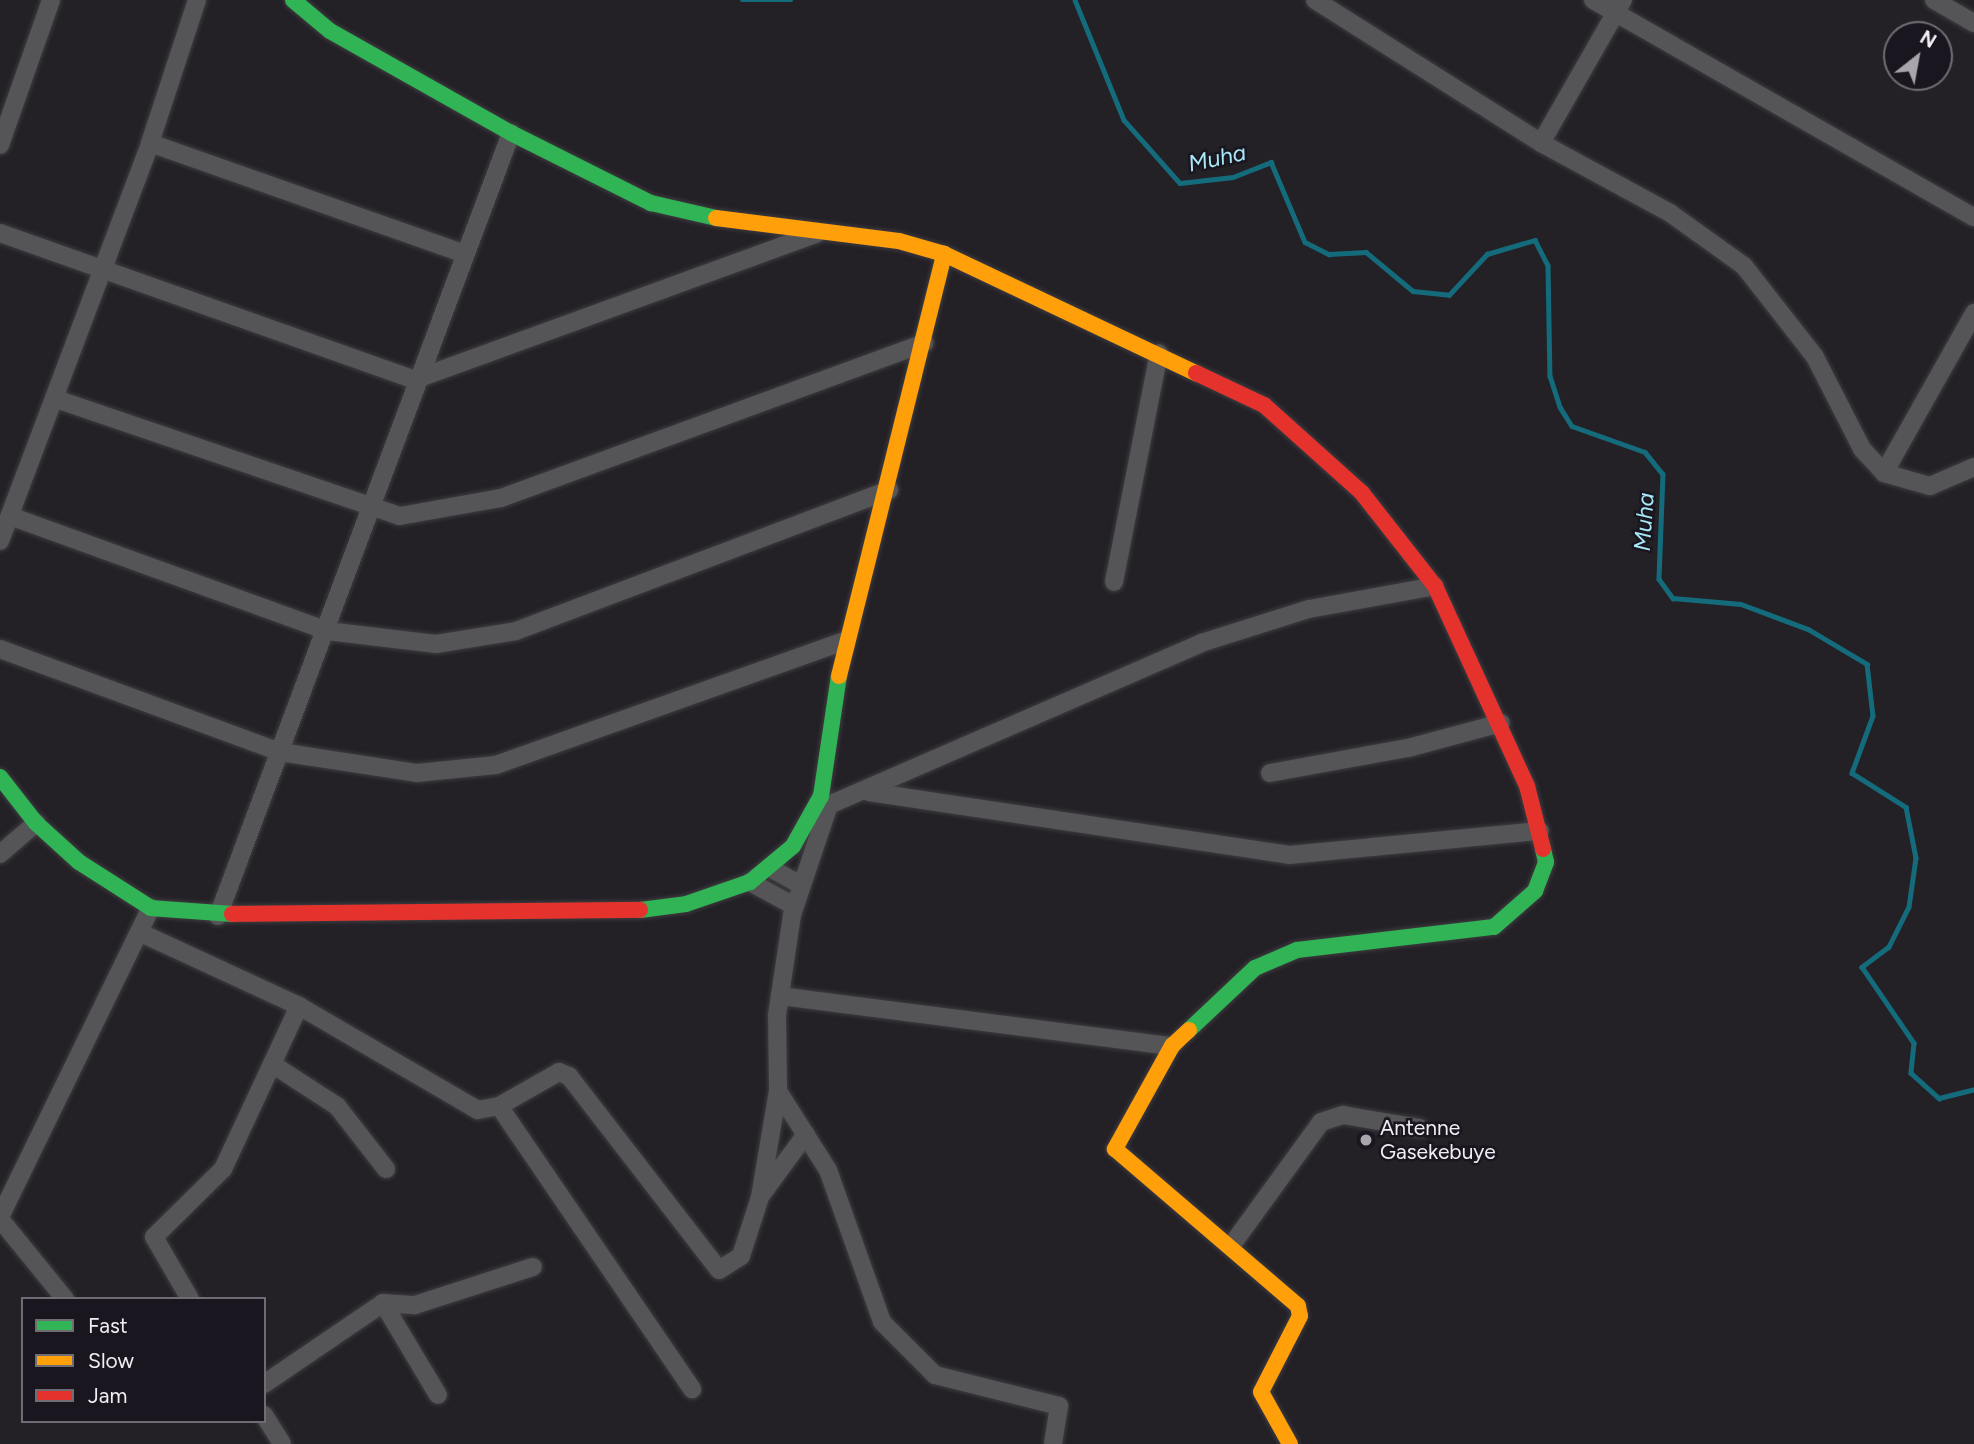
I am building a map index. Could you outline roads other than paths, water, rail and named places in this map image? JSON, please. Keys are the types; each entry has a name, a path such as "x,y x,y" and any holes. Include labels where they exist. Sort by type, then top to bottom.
{"street":[{"path":"0,145 51,0"},
{"path":"0,541 56,399 150,144 197,0"},
{"path":"293,0 330,31 511,133 651,203 696,216 826,229 944,254 1160,353 1264,405 1298,431 1362,493 1435,586 1501,723 1540,831 1542,877 1512,917 1475,931 1372,939 1273,957 1172,1046 1115,1149 1231,1246 1300,1311 1261,1392 1290,1444"},
{"path":"1315,0 1541,143 1670,213 1744,266 1815,357 1861,449 1884,473 1930,486 1974,467"},
{"path":"1593,0 1620,7 1974,218"},
{"path":"1934,0 1974,23"},
{"path":"1541,143 1620,7"},
{"path":"218,916 327,631 414,380 466,254 511,133"},
{"path":"150,144 466,254"},
{"path":"0,233 414,380 826,229"},
{"path":"141,933 299,1006 478,1110 499,1106 559,1072 569,1076 719,1270 741,1256 760,1197 778,1091 780,996 794,906 823,808 844,640 889,490 944,254"},
{"path":"1884,473 1974,313"},
{"path":"56,399 370,508 427,514 501,498 925,343"},
{"path":"1114,582 1160,353"},
{"path":"10,516 327,631 423,643 478,641 889,490"},
{"path":"0,777 36,823 79,862 151,908 218,916 619,912 686,904 750,881 770,868 823,808 869,792 1152,661 1297,612 1435,586"},
{"path":"0,649 280,752 417,773 496,765 844,640"},
{"path":"1270,774 1408,748 1501,723"},
{"path":"869,792 1289,855 1540,831"},
{"path":"0,854 36,823"},
{"path":"770,868 801,885"},
{"path":"750,881 794,906"},
{"path":"63,1297 0,1218 151,908"},
{"path":"780,996 1172,1046"},
{"path":"189,1297 154,1237 223,1168 299,1006"},
{"path":"272,1064 337,1106 386,1169"},
{"path":"778,1091 828,1170 882,1322 935,1375 1059,1406 1053,1444"},
{"path":"499,1106 692,1389"},
{"path":"1231,1246 1321,1122 1343,1115 1420,1128"},
{"path":"760,1197 806,1134"},
{"path":"266,1383 383,1303 415,1305 533,1267"},
{"path":"383,1303 438,1395"},
{"path":"266,1418 282,1444"}],"waterway":[{"name":"Muha","path":"742,0 791,0"},
{"name":"Muha","path":"1075,0 1124,120 1180,183 1233,177 1271,162 1305,242 1329,254 1366,252 1413,291 1449,295 1487,254 1535,240 1548,265 1550,376 1560,407 1572,426 1645,452 1663,474 1659,579 1673,598 1741,604 1808,629 1867,664 1873,716 1852,773 1906,807 1916,858 1909,907 1889,947 1862,967 1914,1043 1911,1073 1939,1098 1974,1089"}],"place":[{"name":"Antenne Gasekebuye","path":"1366,1140"}]}
